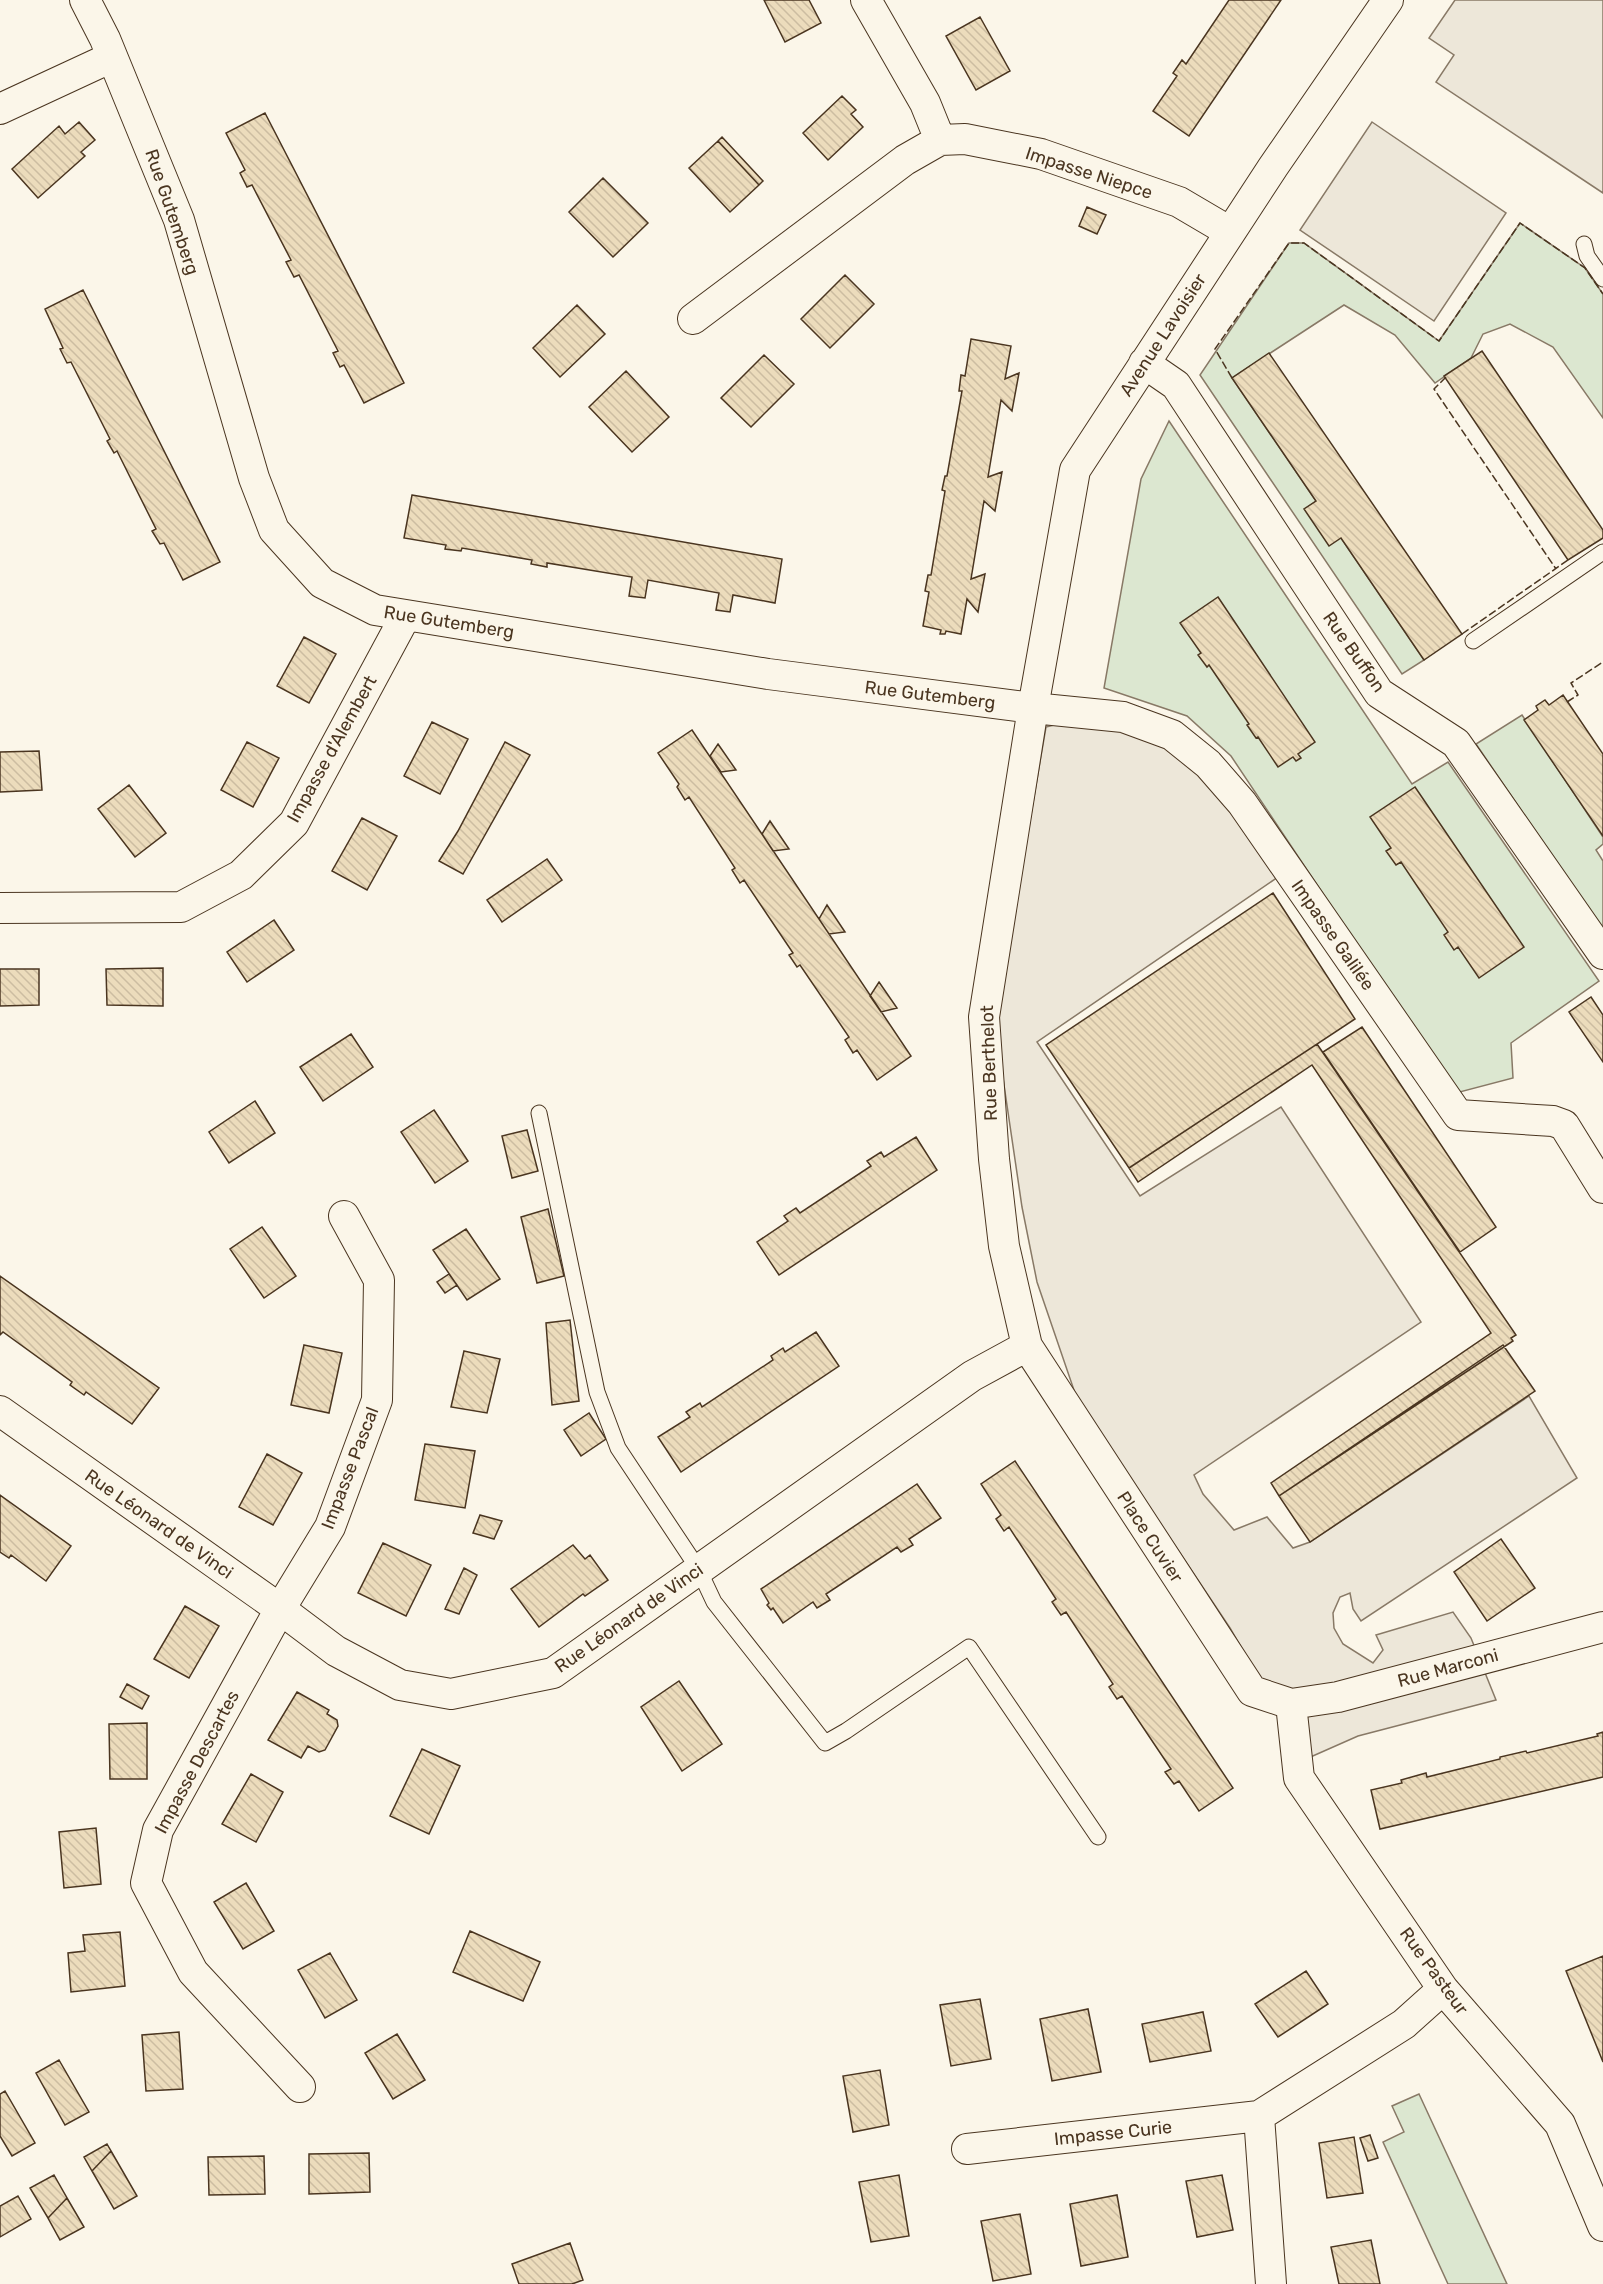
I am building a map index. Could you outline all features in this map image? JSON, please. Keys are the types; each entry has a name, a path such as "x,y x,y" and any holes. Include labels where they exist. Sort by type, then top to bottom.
{"street":[{"name":"Rue Gutemberg","path":"85,0 112,57 179,220 254,478 274,530 322,583 375,610 768,674 1033,708"},
{"path":"866,0 925,103 940,140"},
{"name":"Avenue Lavoisier","path":"1033,708 1075,470 1230,232 1388,0"},
{"path":"0,109 112,57"},
{"name":"Impasse Niepce","path":"693,319 905,160 940,140 965,139 1041,154 1179,202 1230,232"},
{"name":"Rue Buffon","path":"1144,363 1176,385 1379,693 1456,743 1603,954"},
{"name":"Impasse d'Alembert","path":"0,908 181,907 241,875 294,823 406,615"},
{"name":"Impasse Galilée","path":"1033,708 1123,717 1172,735 1208,764 1242,803 1458,1115 1553,1120 1564,1125 1603,1188"},
{"name":"Rue Berthelot","path":"1026,1346 1004,1245 994,1159 984,1017 1033,708"},
{"name":"Impasse Pascal","path":"280,1609 330,1527 377,1400 379,1280 344,1216"},
{"name":"Rue Léonard de Vinci","path":"0,1412 336,1651 400,1685 451,1694 553,1673 972,1376 1026,1346"},
{"name":"Place Cuvier","path":"1026,1346 1252,1691 1291,1704"},
{"name":"Impasse Descartes","path":"280,1609 158,1830 146,1883 193,1972 300,2087"},
{"name":"Rue Marconi","path":"1291,1704 1338,1697 1603,1627"},
{"name":"Rue Pasteur","path":"1291,1704 1299,1778 1443,1989 1560,2124 1603,2226"},
{"name":"Impasse Curie","path":"966,2149 1259,2116 1404,2024 1443,1989"},
{"path":"1259,2116 1271,2284"}],"lane":[{"path":"1584,244 1587,256 1603,279"},
{"path":"1473,640 1603,552"},
{"path":"538,1113 597,1392 618,1448 699,1570 714,1602 825,1743 969,1647 1098,1837"}],"green space":[{"path":"1520,223 1585,268 1603,294 1603,418 1553,347 1510,324 1483,334 1471,358 1435,383 1395,335 1344,305 1232,378 1316,501 1305,509 1341,538 1424,660 1402,674 1200,375 1289,243 1304,243 1439,341"},
{"path":"1169,421 1412,784 1448,762 1599,981 1511,1043 1513,1078 1456,1093 1231,756 1187,716 1104,688 1141,479"},
{"path":"1522,715 1603,837 1603,844 1596,850 1603,861 1603,930 1476,744"},
{"path":"1419,2094 1507,2284 1448,2284 1383,2142 1404,2132 1392,2106"}],"shaded area":[{"path":"1455,0 1603,0 1603,193 1436,82 1454,55 1429,38"},
{"path":"1372,122 1506,213 1434,321 1300,230"},
{"path":"1062,723 1139,729 1219,786 1278,877 1037,1042 1140,1196 1281,1107 1421,1322 1194,1475 1203,1494 1234,1530 1267,1517 1293,1548 1310,1542 1529,1396 1577,1478 1361,1621 1353,1609 1350,1593 1340,1597 1333,1613 1334,1628 1343,1644 1373,1663 1383,1650 1376,1635 1453,1612 1471,1638 1496,1700 1358,1736 1306,1759 1230,1628 1077,1399 1037,1282 1022,1207 995,1024 1046,727"}],"building":[{"path":"764,0 809,0 821,23 785,42"},
{"path":"1229,0 1281,0 1189,136 1153,111 1177,76 1173,73 1182,60 1186,64"},
{"path":"980,17 1010,71 976,90 946,36"},
{"path":"842,96 856,110 851,114 863,127 828,160 803,133"},
{"path":"265,113 404,383 364,403 344,365 340,367 333,353 338,351 299,275 294,277 286,262 291,260 252,185 247,187 240,173 245,170 226,133"},
{"path":"79,122 95,140 81,152 85,156 38,198 12,169 59,126 65,134"},
{"path":"722,137 763,181 759,185 718,141"},
{"path":"718,141 759,185 730,212 689,168"},
{"path":"603,178 648,223 613,257 569,212"},
{"path":"1087,207 1106,215 1097,234 1079,226"},
{"path":"845,275 874,304 830,348 801,319"},
{"path":"83,290 220,562 183,580 164,543 160,544 152,531 156,529 117,451 114,453 107,441 110,439 71,362 67,363 60,349 63,348 45,309"},
{"path":"577,305 605,334 560,377 533,348"},
{"path":"971,339 1011,346 1005,379 1019,373 1012,411 1001,400 988,477 1002,472 995,511 984,501 971,579 985,574 978,612 967,599 961,634 946,631 945,634 940,634 941,630 923,626 929,592 925,591 928,575 931,575 945,491 942,490 945,476 947,476 962,391 959,391 961,375 965,376"},
{"path":"1482,351 1603,530 1603,538 1568,560 1444,376"},
{"path":"1269,353 1462,634 1424,660 1341,538 1329,546 1304,509 1316,501 1232,378"},
{"path":"764,355 794,384 751,427 721,398"},
{"path":"626,371 669,417 632,452 589,407"},
{"path":"412,495 782,559 775,603 733,595 730,612 716,610 719,593 648,580 645,598 629,596 632,577 547,563 547,567 531,564 532,560 462,548 461,551 445,549 446,545 404,538"},
{"path":"1218,597 1315,742 1298,754 1301,758 1296,761 1293,757 1278,767 1247,725 1249,724 1209,665 1207,667 1198,655 1201,653 1180,623"},
{"path":"304,637 336,654 309,703 277,686"},
{"path":"1563,695 1603,754 1603,836 1524,720 1538,710 1536,706 1545,700 1549,705"},
{"path":"432,722 468,739 440,794 404,776"},
{"path":"692,730 911,1056 877,1080 857,1050 853,1053 845,1040 849,1037 800,965 797,967 789,955 793,953 744,880 740,883 732,870 735,868 689,797 685,800 677,787 679,784 658,753"},
{"path":"247,742 279,758 253,807 221,790"},
{"path":"505,742 530,755 463,874 439,861 458,831"},
{"path":"718,744 736,770 721,772 710,756"},
{"path":"39,751 42,790 0,792 0,752"},
{"path":"129,785 166,833 135,857 98,809"},
{"path":"1415,787 1524,947 1479,978 1458,947 1454,950 1444,935 1448,932 1401,862 1396,865 1386,851 1391,848 1370,817"},
{"path":"362,818 397,836 367,890 332,871"},
{"path":"770,821 789,849 773,851 762,834"},
{"path":"547,859 562,880 502,922 487,900"},
{"path":"1273,893 1355,1019 1129,1168 1046,1045"},
{"path":"827,905 845,932 829,934 819,919"},
{"path":"274,920 294,950 247,982 227,952"},
{"path":"163,968 163,1006 107,1005 106,969"},
{"path":"0,969 39,969 39,1005 0,1006"},
{"path":"879,982 897,1008 881,1012 870,996"},
{"path":"1591,997 1603,1015 1603,1062 1569,1012"},
{"path":"1362,1027 1496,1227 1460,1252 1323,1052"},
{"path":"351,1034 373,1067 323,1101 300,1067"},
{"path":"1317,1044 1516,1335 1511,1338 1513,1341 1279,1496 1271,1483 1491,1333 1312,1065 1138,1182 1129,1168"},
{"path":"255,1101 275,1133 229,1163 209,1132"},
{"path":"434,1110 468,1161 435,1183 401,1132"},
{"path":"527,1130 538,1171 512,1178 502,1136"},
{"path":"916,1137 937,1170 779,1275 757,1242 788,1221 784,1216 796,1208 800,1213 871,1166 867,1161 881,1152 884,1157"},
{"path":"548,1209 564,1276 537,1283 521,1217"},
{"path":"262,1227 296,1276 264,1298 230,1249"},
{"path":"466,1229 500,1279 467,1300 433,1250"},
{"path":"449,1274 457,1285 445,1293 437,1282"},
{"path":"0,1276 159,1388 132,1424 86,1392 84,1395 70,1385 72,1382 3,1332 0,1335"},
{"path":"570,1320 579,1401 552,1405 546,1323"},
{"path":"816,1332 839,1366 681,1472 658,1437 690,1417 686,1412 700,1403 702,1407 773,1360 771,1356 783,1348 785,1352"},
{"path":"304,1345 342,1353 329,1413 291,1405"},
{"path":"1503,1345 1535,1391 1310,1542 1279,1496"},
{"path":"464,1351 500,1359 487,1413 451,1407"},
{"path":"589,1413 606,1439 581,1456 564,1430"},
{"path":"425,1444 475,1451 465,1508 415,1500"},
{"path":"267,1454 302,1473 273,1525 239,1507"},
{"path":"1015,1461 1233,1788 1199,1811 1179,1781 1174,1784 1165,1772 1171,1769 1122,1696 1117,1699 1109,1687 1113,1684 1066,1612 1061,1615 1052,1602 1056,1599 1009,1527 1004,1531 996,1519 1001,1515 981,1484"},
{"path":"917,1484 941,1518 909,1539 913,1545 901,1552 897,1547 826,1594 830,1600 817,1608 813,1602 783,1623 773,1608 771,1610 767,1605 769,1603 761,1589"},
{"path":"0,1495 71,1546 46,1581 11,1555 9,1558 0,1552"},
{"path":"480,1515 502,1521 494,1539 473,1533"},
{"path":"1501,1539 1535,1588 1487,1621 1454,1572"},
{"path":"383,1543 431,1565 406,1616 358,1593"},
{"path":"573,1545 585,1559 590,1555 608,1580 585,1596 583,1594 539,1627 511,1589"},
{"path":"464,1568 477,1575 459,1614 445,1609"},
{"path":"185,1606 219,1626 189,1678 154,1659"},
{"path":"679,1681 722,1744 682,1771 641,1707"},
{"path":"127,1684 149,1696 142,1709 120,1697"},
{"path":"297,1692 329,1710 327,1714 337,1720 338,1726 325,1750 319,1752 308,1746 301,1758 268,1740"},
{"path":"147,1723 147,1779 110,1779 109,1724"},
{"path":"1603,1732 1603,1777 1380,1829 1371,1790 1402,1783 1401,1780 1426,1773 1427,1777 1500,1759 1500,1757 1598,1736 1597,1734"},
{"path":"422,1749 460,1766 429,1834 390,1816"},
{"path":"251,1774 283,1792 256,1842 222,1824"},
{"path":"96,1828 101,1884 64,1888 59,1832"},
{"path":"246,1883 274,1931 243,1949 214,1902"},
{"path":"470,1931 540,1962 523,2001 453,1972"},
{"path":"120,1932 125,1986 71,1992 68,1953 85,1951 83,1935"},
{"path":"330,1953 357,2000 325,2018 298,1970"},
{"path":"1603,1956 1603,2062 1566,1971"},
{"path":"1306,1971 1328,2004 1278,2037 1255,2004"},
{"path":"980,1999 991,2059 951,2066 940,2005"},
{"path":"1088,2009 1101,2072 1052,2081 1040,2019"},
{"path":"1203,2012 1211,2051 1150,2062 1142,2024"},
{"path":"179,2032 183,2089 146,2091 142,2035"},
{"path":"397,2034 425,2080 393,2099 365,2053"},
{"path":"59,2060 89,2112 65,2125 36,2073"},
{"path":"880,2070 889,2125 853,2132 843,2076"},
{"path":"5,2091 35,2143 12,2156 0,2136 0,2094"},
{"path":"1370,2135 1378,2158 1368,2161 1360,2138"},
{"path":"1354,2137 1363,2193 1327,2198 1319,2143"},
{"path":"107,2144 111,2151 92,2171 84,2157"},
{"path":"111,2151 137,2196 114,2209 92,2171"},
{"path":"369,2153 370,2192 309,2194 309,2154"},
{"path":"264,2156 265,2194 209,2195 208,2157"},
{"path":"54,2175 67,2198 48,2218 30,2188"},
{"path":"899,2175 909,2236 871,2242 859,2182"},
{"path":"1222,2175 1233,2230 1197,2237 1186,2181"},
{"path":"1117,2195 1128,2257 1081,2266 1070,2204"},
{"path":"18,2196 31,2219 0,2237 0,2206"},
{"path":"67,2198 84,2227 60,2240 48,2218"},
{"path":"1020,2214 1031,2274 993,2281 981,2221"},
{"path":"1371,2240 1380,2284 1339,2284 1331,2247"},
{"path":"570,2243 583,2280 572,2284 519,2284 512,2264"}],"fence":[{"path":"1232,378 1215,349 1289,243 1304,243 1439,341 1520,223 1585,268 1603,294"},
{"path":"1446,377 1434,389 1556,569"},
{"path":"1462,634 1568,560"},
{"path":"1567,702 1578,695 1571,683 1603,662"}]}
